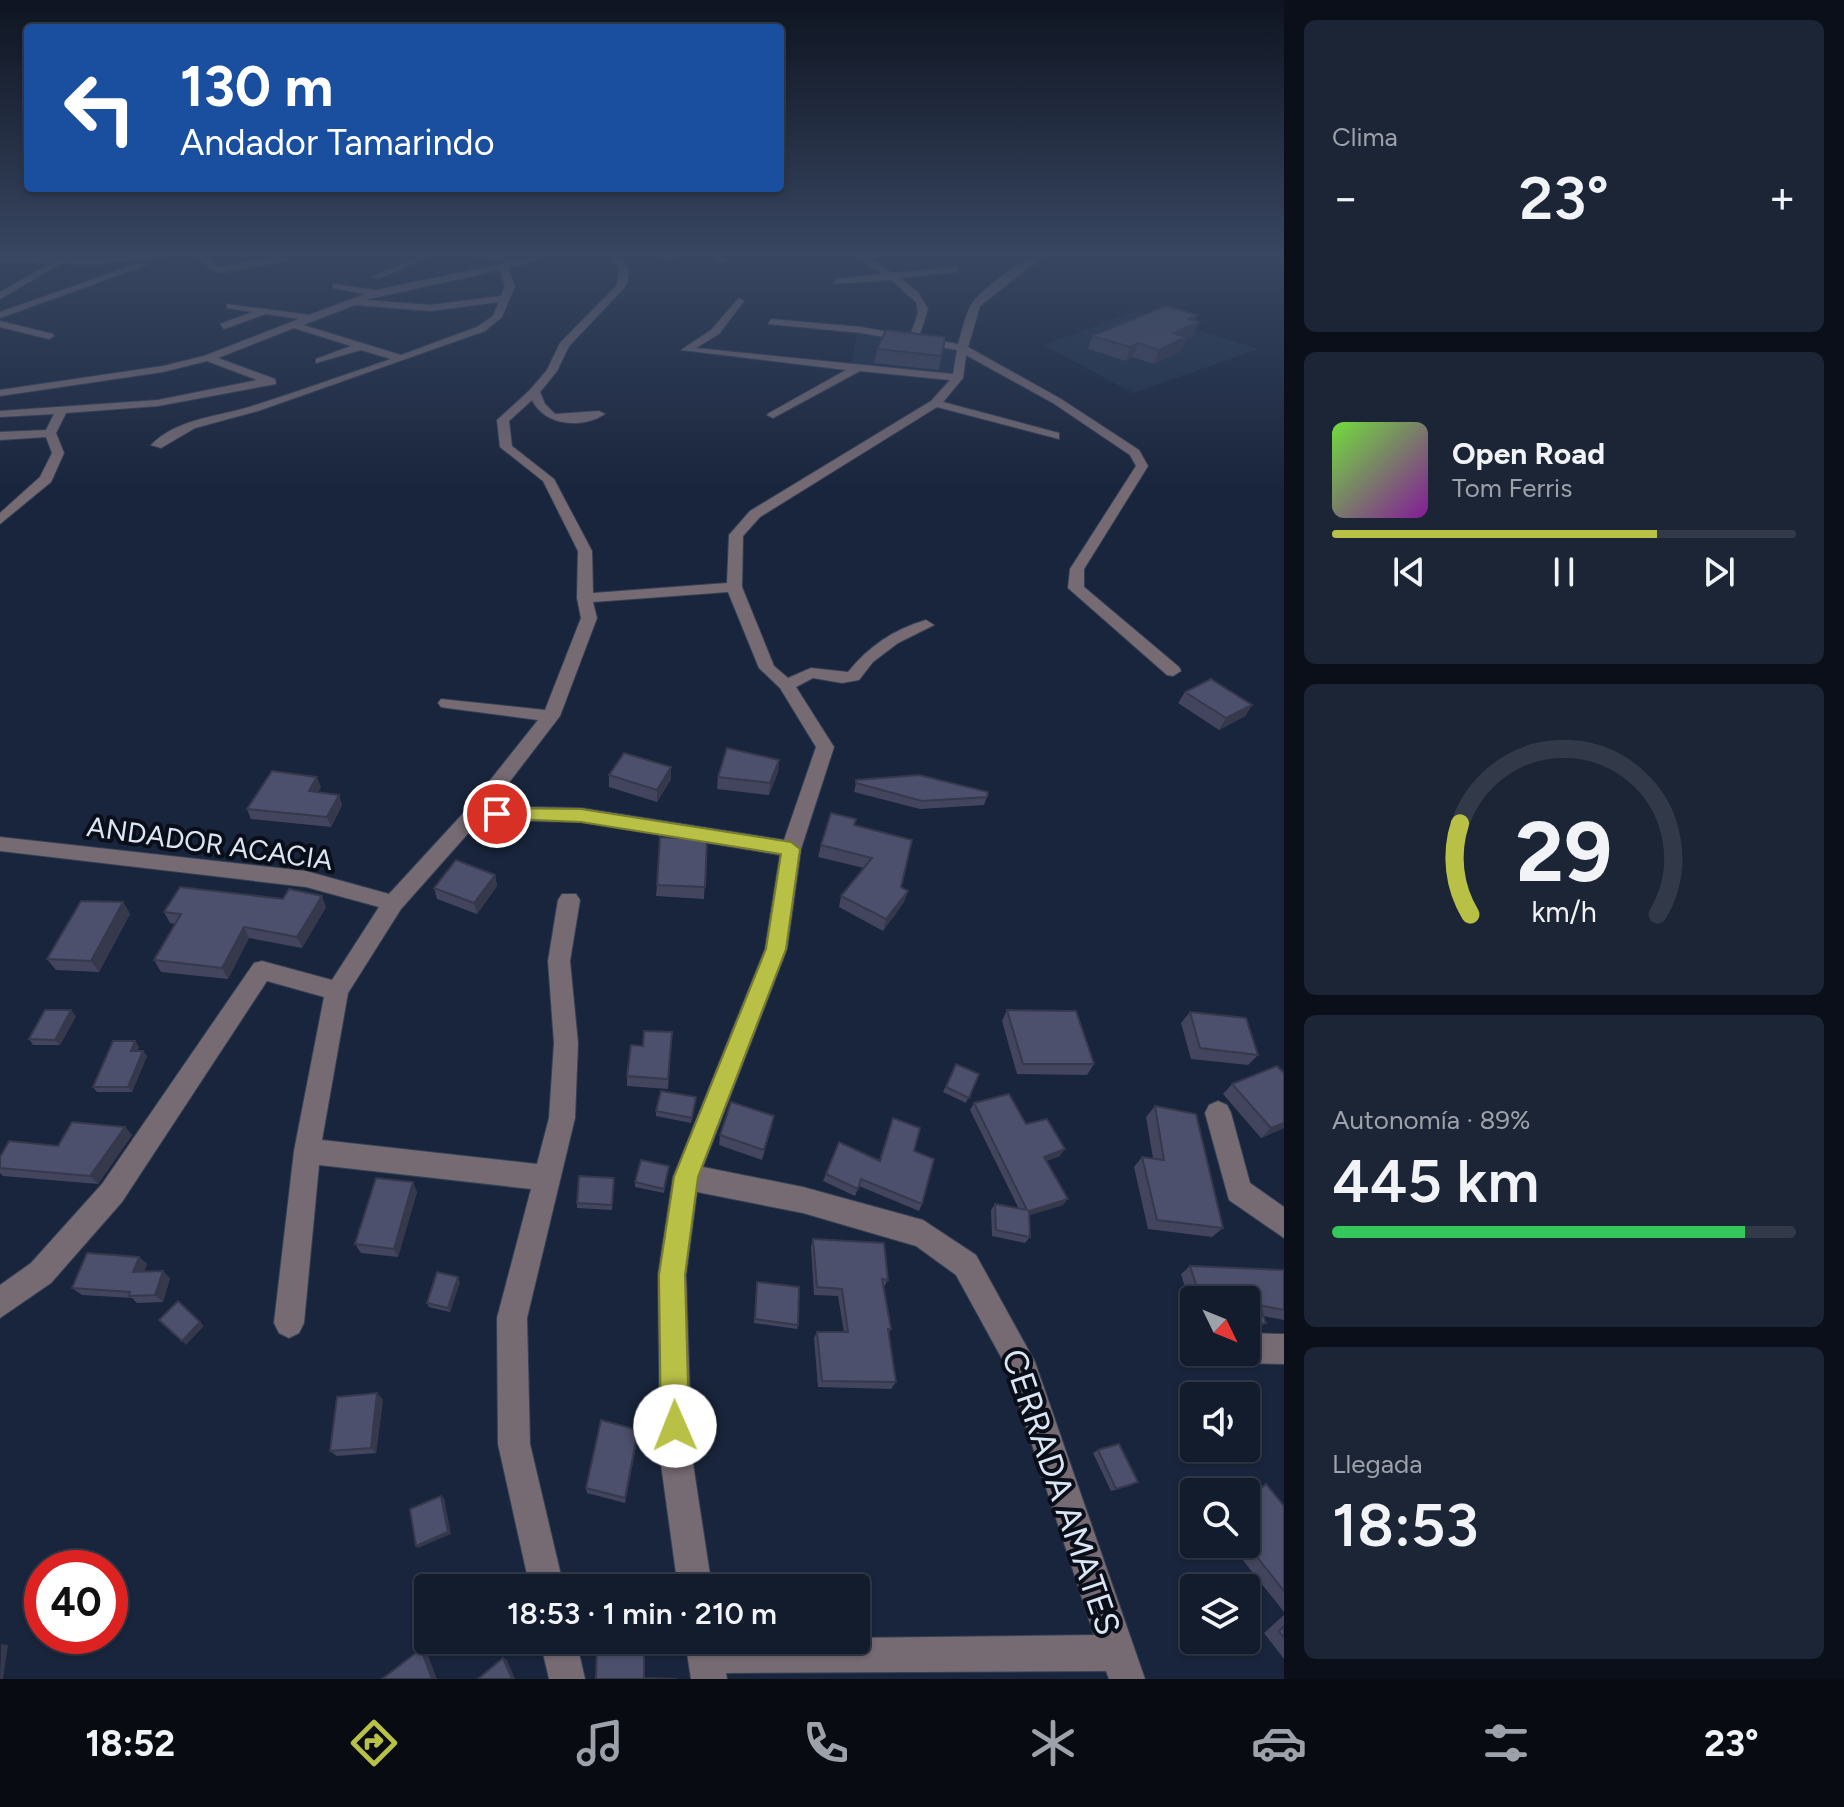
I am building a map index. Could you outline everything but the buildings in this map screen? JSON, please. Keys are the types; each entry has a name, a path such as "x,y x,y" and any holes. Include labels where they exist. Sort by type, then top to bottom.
{"street":[{"path":"34,332 49,336"},
{"path":"0,393 163,369 208,358 274,332"},
{"path":"315,332 399,358"},
{"path":"157,445 173,430 239,414 297,391 347,378 472,332"},
{"path":"289,1323 307,1151 337,991 393,903 475,813 551,716 589,618 585,598 585,551 548,479 506,447 503,420 552,371 564,345 576,332"},
{"path":"714,332 686,350 958,378"},
{"path":"872,332 962,348 1057,401 1135,453 1142,466 1077,569 1076,588 1173,671"},
{"path":"913,341 916,332"},
{"path":"693,1574 675,1442 672,1275 686,1177 776,949 791,849 825,747 786,685 767,668 734,587 736,535 755,514 935,403 958,378 967,332"},
{"path":"320,361 359,347"},
{"path":"208,358 297,391"},
{"path":"773,415 861,366"},
{"path":"0,414 158,403 271,381"},
{"path":"534,392 542,414 547,417 557,419 599,414"},
{"path":"935,403 1055,436"},
{"path":"1,536 3,519 46,479 58,453 50,433 62,410"},
{"path":"0,436 50,433"},
{"path":"585,598 734,587"},
{"path":"786,685 811,673 842,678 853,676 867,659 892,640 926,625"},
{"path":"447,703 551,716"},
{"path":"475,813 581,815 791,849"},
{"name":"ANDADOR ACACIA","path":"9,845 306,879 393,903"},
{"path":"544,1574 514,1444 512,1318 562,1118 566,1043 559,961 569,900"},
{"path":"0,1303 41,1273 112,1193 262,970 337,991"},
{"path":"1218,1113 1239,1191 1284,1224"},
{"path":"307,1151 547,1178"},
{"name":"CERRADA AMATES","path":"686,1177 803,1200 923,1234 966,1265 1020,1362 1122,1666"},
{"path":"1260,1348 1284,1349"},
{"path":"561,1654 567,1679"},
{"path":"706,1658 1122,1666"}],"shaded area":[{"path":"857,332 958,349 950,376 852,364"},
{"path":"1078,332 1205,332 1259,349 1133,393 1043,345"}],"route":[{"path":"497,814 581,815 791,849 776,949 686,1177 672,1275 675,1426"}]}
